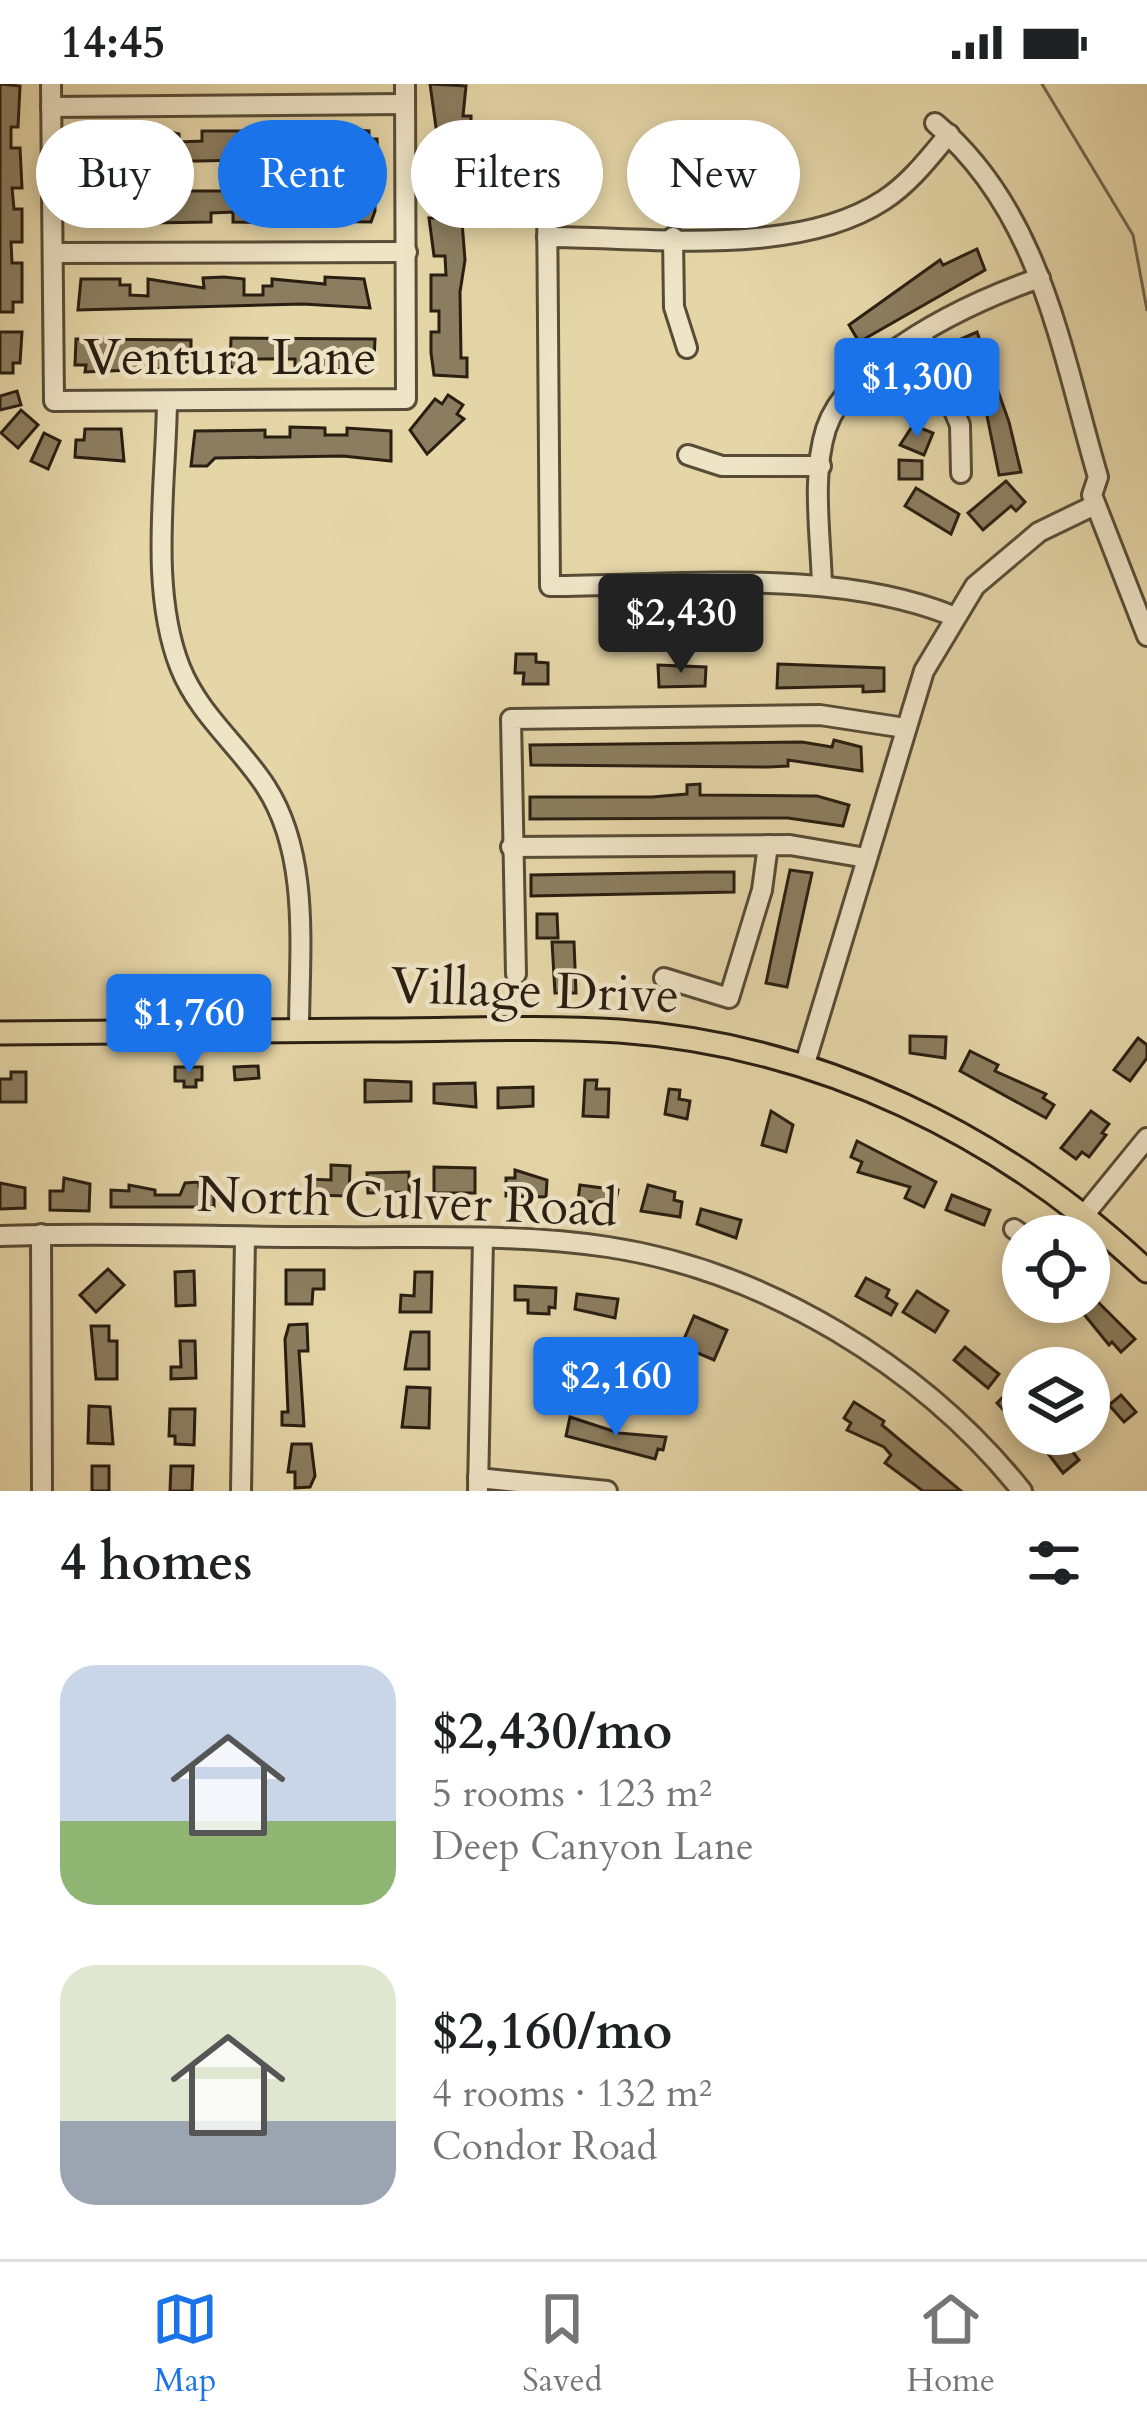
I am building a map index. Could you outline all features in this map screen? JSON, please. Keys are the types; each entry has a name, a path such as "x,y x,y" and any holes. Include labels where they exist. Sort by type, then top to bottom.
{"main road":[{"name":"Village Drive","path":"0,1033 620,1031 721,1046 804,1067 960,1132 1083,1213 1147,1271"}],"street":[{"path":"51,84 51,107 53,254 407,252 405,94 51,107"},
{"path":"548,238 791,235 842,222 888,198 942,129 1006,202 1040,278 1097,477 1095,505 1147,636"},
{"path":"548,228 550,586 822,586 880,591 953,616"},
{"path":"673,237 674,307 687,348"},
{"name":"Ventura Lane","path":"53,254 54,401 166,401 406,399 407,252"},
{"path":"822,586 821,466 826,430 852,382 986,298 1040,278"},
{"path":"922,336 960,425 961,473"},
{"path":"166,401 164,581 173,643 194,695 268,791 286,830 298,903 299,1031"},
{"path":"688,455 722,466 821,466"},
{"path":"804,1067 924,671 953,616 1008,554 1095,505"},
{"path":"516,974 511,719 847,716 904,728"},
{"path":"511,847 768,845 866,858"},
{"path":"664,978 729,998 762,890 768,845"},
{"path":"1083,1213 1147,1138"},
{"path":"41,1234 42,1491"},
{"name":"North Culver Road","path":"0,1236 541,1239 663,1257 792,1308 893,1370 983,1448 1022,1491"},
{"path":"241,1491 245,1237"},
{"path":"483,1239 478,1484 607,1491"}],"building":[{"path":"0,84 20,86 18,127 11,127 11,148 20,148 22,188 12,188 14,209 22,209 22,242 11,242 12,263 22,263 22,302 13,302 13,312 0,312"},
{"path":"430,84 466,86 463,116 471,120 435,120"},
{"path":"202,131 218,131 218,161 194,161 194,141 202,141"},
{"path":"194,191 218,191 218,213 211,213 211,222 194,222"},
{"path":"430,228 462,228 461,358 467,358 467,377 434,375 431,332 439,332 439,311 431,311 431,275 446,275 445,256 434,256"},
{"path":"977,249 985,270 859,342 849,325 940,260 943,265"},
{"path":"325,277 364,279 370,308 303,304 78,310 81,279 120,279 120,285 130,285 130,295 148,296 148,279 204,288 203,278 244,279 244,295 263,295 263,286 272,286 272,279 325,284"},
{"path":"0,332 22,332 20,363 13,363 13,373 0,373"},
{"path":"977,332 1021,472 999,475 987,416 956,341"},
{"path":"231,338 375,339 374,359 365,358 365,367 335,370 295,367 295,359 253,359 252,372 240,372 240,367 230,367"},
{"path":"76,339 191,340 191,362 182,362 182,368 85,372 86,365 75,365"},
{"path":"914,373 922,393 905,400 897,379"},
{"path":"17,391 21,405 0,410 0,396"},
{"path":"448,395 463,405 457,414 464,419 427,454 410,430 435,399 442,404"},
{"path":"21,410 38,425 18,448 1,433"},
{"path":"913,425 933,433 924,455 900,445"},
{"path":"290,427 325,428 325,435 347,435 347,428 391,431 391,461 343,456 215,458 207,466 191,466 195,431 265,430 265,437 290,437"},
{"path":"85,429 121,429 124,461 75,457 76,440 84,440"},
{"path":"44,433 60,441 48,469 31,461"},
{"path":"899,460 922,461 922,479 899,479"},
{"path":"1006,481 1025,502 1016,511 1011,506 983,530 968,513"},
{"path":"916,488 959,514 951,534 905,506"},
{"path":"516,654 536,654 536,662 548,663 548,684 523,684 524,673 515,673"},
{"path":"778,664 884,668 884,691 863,692 863,686 777,688"},
{"path":"658,665 706,667 705,686 659,687"},
{"path":"834,740 861,747 862,771 788,760 788,766 768,767 531,765 530,745 802,742 832,747"},
{"path":"700,784 700,795 817,796 849,805 843,826 788,818 530,819 530,797 652,797 687,794 687,785"},
{"path":"790,870 812,873 787,987 766,983"},
{"path":"734,872 734,892 531,896 531,875"},
{"path":"537,914 557,914 558,938 537,938"},
{"path":"552,942 574,942 576,993 555,993"},
{"path":"910,1036 946,1037 945,1058 910,1053"},
{"path":"1138,1038 1147,1045 1147,1058 1130,1081 1114,1070"},
{"path":"970,1051 998,1065 995,1071 1046,1094 1043,1098 1054,1105 1046,1118 960,1071"},
{"path":"258,1066 259,1078 235,1080 234,1067"},
{"path":"175,1067 202,1067 202,1080 196,1080 196,1087 184,1087 184,1081 175,1081"},
{"path":"11,1072 26,1072 26,1102 0,1102 0,1079 11,1079"},
{"path":"365,1080 411,1082 411,1101 365,1102"},
{"path":"585,1080 597,1080 596,1089 609,1089 608,1117 583,1116"},
{"path":"475,1083 476,1107 434,1103 434,1084"},
{"path":"533,1087 533,1106 498,1108 498,1088"},
{"path":"669,1089 680,1090 679,1099 690,1101 687,1119 665,1114"},
{"path":"771,1111 793,1125 786,1152 762,1145"},
{"path":"1091,1111 1109,1124 1102,1133 1106,1135 1089,1157 1082,1152 1076,1159 1061,1148"},
{"path":"857,1141 936,1182 924,1207 905,1198 910,1187 858,1172 862,1162 851,1157"},
{"path":"331,1165 350,1166 349,1196 308,1195 308,1179 331,1180"},
{"path":"434,1167 475,1168 475,1193 434,1193"},
{"path":"515,1170 547,1180 546,1197 506,1196 506,1178 515,1178"},
{"path":"409,1172 409,1192 368,1193 367,1173"},
{"path":"64,1178 90,1184 89,1211 50,1210 50,1191 63,1191"},
{"path":"199,1182 199,1187 214,1187 214,1207 111,1207 111,1190 129,1191 129,1185 155,1190 155,1195 180,1195 185,1183"},
{"path":"0,1183 25,1188 25,1208 0,1209"},
{"path":"580,1185 618,1190 615,1205 578,1200"},
{"path":"648,1185 675,1192 674,1200 682,1202 680,1217 641,1211"},
{"path":"952,1195 990,1210 984,1225 946,1210"},
{"path":"701,1209 741,1220 736,1238 697,1224"},
{"path":"108,1269 124,1285 96,1312 80,1295"},
{"path":"286,1270 324,1270 324,1289 313,1289 312,1304 286,1304"},
{"path":"194,1271 195,1305 176,1306 175,1272"},
{"path":"415,1272 432,1272 431,1312 400,1312 401,1295 414,1296"},
{"path":"866,1278 889,1290 886,1297 897,1304 891,1315 856,1296"},
{"path":"515,1286 556,1288 555,1308 549,1307 549,1314 528,1313 528,1300 515,1300"},
{"path":"917,1291 948,1311 935,1332 903,1312"},
{"path":"577,1294 618,1299 615,1318 575,1309"},
{"path":"1110,1314 1135,1339 1121,1352 1112,1342 1109,1345 1091,1323 1110,1323"},
{"path":"694,1316 727,1330 714,1360 681,1346"},
{"path":"307,1324 308,1351 299,1351 304,1426 282,1425 282,1412 288,1412 285,1339 289,1325"},
{"path":"91,1326 109,1326 109,1341 117,1341 117,1379 96,1379"},
{"path":"411,1332 429,1332 429,1369 405,1369"},
{"path":"180,1341 195,1341 196,1378 171,1379 171,1367 181,1367"},
{"path":"965,1347 999,1374 988,1388 954,1360"},
{"path":"407,1387 430,1388 429,1428 402,1427"},
{"path":"1121,1395 1136,1412 1124,1422 1110,1404"},
{"path":"854,1402 884,1421 882,1425 961,1491 923,1491 885,1463 891,1455 884,1447 847,1430 851,1423 844,1418"},
{"path":"89,1406 110,1407 113,1444 88,1443"},
{"path":"170,1409 195,1409 194,1445 175,1444 175,1436 169,1436"},
{"path":"570,1417 619,1433 666,1437 663,1450 658,1449 655,1459 566,1436"},
{"path":"292,1444 311,1444 315,1476 310,1487 295,1488 295,1472 288,1472"},
{"path":"1049,1455 1075,1455 1079,1460 1063,1473"},
{"path":"92,1466 109,1466 109,1491 92,1491"},
{"path":"171,1466 193,1466 192,1491 170,1491"}],"waterway":[{"path":"1042,84 1133,235 1147,310"}]}
